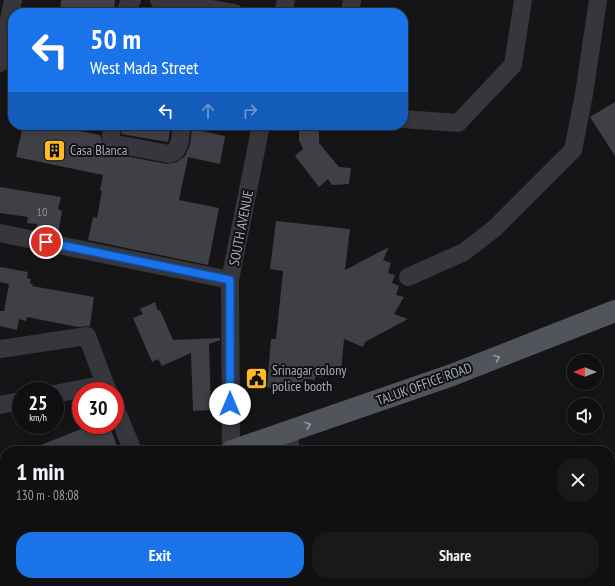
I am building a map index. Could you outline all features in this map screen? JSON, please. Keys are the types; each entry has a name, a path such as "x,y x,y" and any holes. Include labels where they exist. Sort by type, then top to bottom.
{"main road":[{"name":"TALUK OFFICE ROAD","path":"260,446 290,441 615,311"}],"street":[{"path":"159,0 206,8"},
{"path":"408,119 458,124 513,65 523,0"},
{"path":"408,277 464,252 489,233 572,150 584,94 598,0"},
{"path":"0,63 8,24"},
{"path":"112,130 110,138 112,142 116,144 169,154 174,153 178,149 181,130"},
{"name":"SOUTH AVENUE","path":"231,446 230,280 259,130"},
{"path":"0,233 230,280"},
{"path":"0,349 87,336 105,382"},
{"path":"0,405 12,402"},
{"path":"124,430 131,446"}],"building":[{"path":"61,0 115,0 114,8 60,8"},
{"path":"615,102 615,156 590,117"},
{"path":"22,130 76,130 100,135 104,147 114,154 167,164 177,162 185,156 190,145 192,130 225,136 220,164 188,157 179,200 219,208 208,265 88,240 93,217 97,218 102,191 100,190 103,175 16,157"},
{"path":"122,130 170,130 168,142 121,134"},
{"path":"299,130 319,130 319,143 339,167 351,168 349,184 332,185 328,179 319,187 295,156 303,149 299,140"},
{"path":"0,187 61,197 58,209 62,211 58,234 36,230 37,224 27,223 28,217 0,213"},
{"path":"276,221 350,229 345,270 389,247 383,260 391,263 388,273 395,275 392,283 399,286 396,295 404,297 394,314 408,319 365,342 363,347 344,339 341,372 335,372 335,375 324,374 323,377 315,377 315,380 307,379 307,382 297,382 296,385 289,384 289,387 282,386 282,389 267,387 271,339 276,339 283,271 270,269"},
{"path":"0,267 28,272 27,278 31,279 30,283 33,284 32,286 94,297 90,326 78,327 27,317 26,321 19,319 17,330 0,326 0,311 4,311 9,284 0,282"},
{"path":"155,302 173,340 220,338 220,340 209,344 211,410 193,411 191,353 162,366 158,359 152,362 133,318 143,314 140,309"},
{"path":"72,433 72,434 112,434 117,446 38,446"}],"place":[{"name":"Casa Blanca","path":"54,150"},
{"name":"Srinagar colony police booth","path":"256,378"}],"route":[{"path":"46,242 230,280 230,404"}]}
